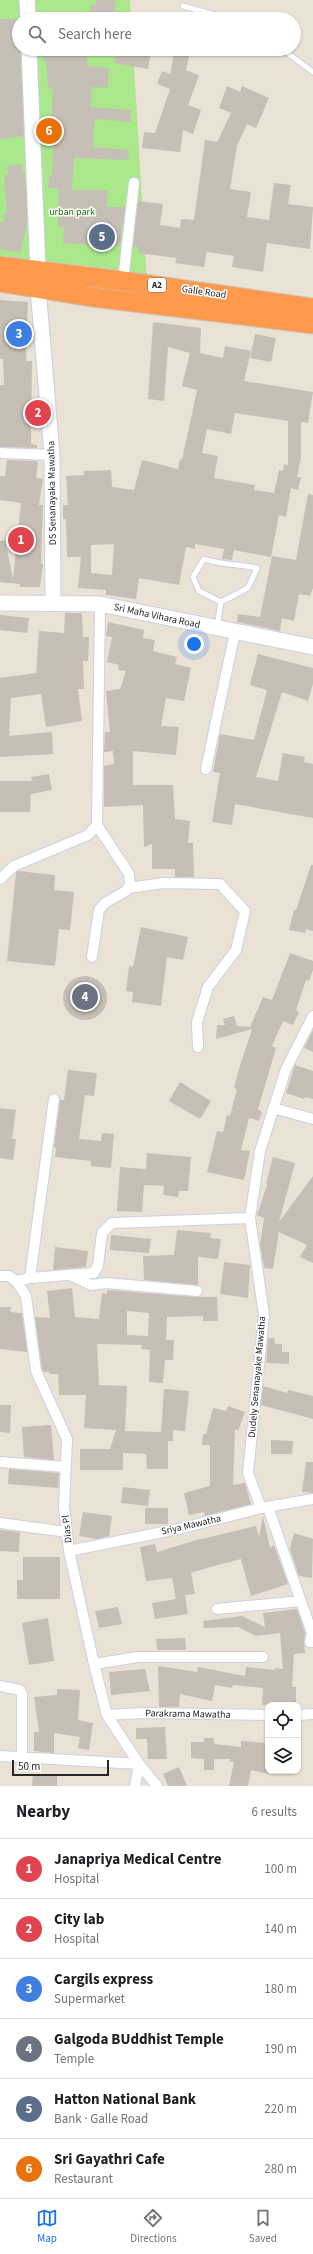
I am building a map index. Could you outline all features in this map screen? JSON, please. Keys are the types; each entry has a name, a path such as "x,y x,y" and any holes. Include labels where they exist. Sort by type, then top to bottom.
{"highway":[{"name":"Galle Road","path":"0,266 92,297 313,324"},
{"name":"Galle Road","path":"0,282 38,280 123,280 313,308"}],"street":[{"path":"27,0 28,12"},
{"name":"DS Senanayaka Mawatha","path":"29,56 38,280 52,455 53,603"},
{"path":"123,280 134,183"},
{"path":"0,453 52,455"},
{"name":"Sri Maha Vihara Road","path":"0,603 100,604 313,647"},
{"path":"92,957 99,910 105,903 126,891 130,885 129,874 98,825 100,604"},
{"path":"206,769 235,632"},
{"path":"0,879 14,866 88,835 98,825"},
{"path":"128,888 164,883 220,884 245,911 236,950 208,987 197,1022 198,1047"},
{"name":"Dudely Senanayake Mawatha","path":"313,1016 286,1069 273,1108 260,1151 250,1218 264,1315 248,1473 264,1508 301,1601 312,1633 310,1642 313,1642"},
{"path":"30,1278 54,1099"},
{"path":"273,1108 313,1119"},
{"path":"0,1276 9,1276 16,1281 30,1278 94,1273 98,1265 102,1233 112,1224 250,1218"},
{"path":"68,1275 91,1285 106,1283 197,1291"},
{"name":"Dias Pl","path":"16,1281 26,1296 36,1371 67,1439 64,1507 69,1551 107,1715 139,1764 157,1786"},
{"path":"0,1462 66,1467"},
{"name":"Sriya Mawatha","path":"69,1551 178,1529 264,1508 313,1499"},
{"path":"0,1523 67,1532"},
{"path":"217,1609 301,1601"},
{"path":"94,1664 138,1657 263,1657"},
{"path":"0,1686 16,1688 20,1690 22,1694 22,1757"},
{"name":"Parakrama Mawatha","path":"107,1715 143,1713 265,1715"},
{"path":"301,1715 313,1714"},
{"path":"0,1756 139,1764 135,1786"}],"lane":[{"path":"183,6 205,12"},
{"path":"291,56 313,72"},
{"path":"204,559 216,563 239,564 257,568 248,588 220,602 199,591 193,577 204,559"},
{"path":"217,628 220,602"}],"green space":[{"name":"urban park","path":"0,0 130,0 131,12 12,12 12,56 133,56 147,284 0,286"}],"building":[{"path":"97,0 115,0 115,12 90,12 90,5 96,5"},
{"path":"0,19 12,19 12,56 20,56 24,136 0,139"},
{"path":"43,56 87,56 87,66 109,68 108,88 91,87 91,107 131,110 130,122 95,119 94,125 93,147 129,150 128,160 74,158 72,190 107,190 107,207 125,207 120,246 63,243 64,227 58,227 59,189 48,188 49,175 52,176 54,135 51,124 53,88 48,88 47,69"},
{"path":"115,56 150,56 148,69 114,63"},
{"path":"174,56 189,56 186,70 199,75 188,105 201,110 193,134 183,130 180,152 142,148 144,132 155,133 170,89 157,84 162,71 170,74"},
{"path":"227,86 240,92 242,86 269,98 256,128 247,124 237,146 230,189 251,192 247,217 269,220 274,183 291,185 288,204 313,207 310,249 267,243 263,272 232,267 234,256 207,252 204,267 175,263 176,258 138,253 139,247 133,247 138,201 163,204 160,225 180,228 181,219 194,220 205,140 217,142 231,113 219,108"},
{"path":"22,164 23,173 25,173 27,223 20,253 0,249 0,222 5,222 3,214 7,213 4,175 8,175 7,166"},
{"path":"0,300 28,302 26,361 32,361 31,444 37,445 37,448 0,447 0,385 4,385 3,359 0,359"},
{"path":"153,322 201,328 200,353 223,358 225,346 251,351 244,381 313,392 308,423 301,422 301,457 297,477 301,477 298,490 291,488 286,517 279,515 271,557 234,550 232,560 222,559 224,549 195,544 195,549 186,547 179,585 139,578 136,599 106,595 106,590 78,588 81,557 67,557 66,519 63,519 63,505 68,505 66,476 84,475 84,471 111,470 112,487 134,490 142,460 178,469 180,459 182,460 197,390 182,386 190,353 168,347 164,401 148,399","holes":["235,413 288,421 288,465 284,464 283,471 279,470 274,493 254,490 255,485 214,478 218,456 202,453 207,429 231,434","114,544 112,575 91,573 91,545"]},
{"path":"255,334 276,338 271,362 250,358"},
{"path":"7,460 36,461 38,463 36,478 43,479 39,505 43,505 41,564 43,564 40,587 20,587 20,584 0,582 0,541 5,540 13,579 21,503 0,500 0,476 5,476"},
{"path":"308,494 313,495 313,588 310,596 299,594 294,621 282,618 280,631 237,622 238,614 260,617 272,556 296,560"},
{"path":"65,613 82,613 83,637 89,637 88,661 83,661 84,689 78,689 82,721 46,727 41,694 11,698 9,736 52,732 53,754 0,757 0,678 36,673 39,631 64,633"},
{"path":"0,615 29,618 27,633 0,630"},
{"path":"108,622 144,630 143,638 155,640 153,651 177,657 175,664 191,668 184,701 166,698 161,726 179,727 176,755 133,751 133,785 173,785 175,819 190,821 188,843 193,843 194,877 175,877 175,869 152,869 152,844 144,847 143,805 104,807 104,766 114,764 113,751 104,752 105,732 110,732 106,691 120,689 126,671 118,670 119,665 107,662 112,637 106,636"},
{"path":"258,654 313,668 313,684 308,701 282,692 256,777 278,781 283,753 305,757 304,762 313,764 313,818 235,804 232,825 212,822 220,773 213,772 220,734 254,740 267,690 250,685"},
{"path":"49,774 52,790 31,794 30,812 0,812 0,781 32,781 31,777"},
{"path":"311,865 313,865 313,931 306,929 305,933 289,930 294,910 296,910"},
{"path":"18,871 55,875 54,890 74,892 70,930 59,929 55,966 7,961 16,873"},
{"path":"141,927 188,937 183,960 167,957 161,1006 132,1002 133,992 126,991 129,966 133,967"},
{"path":"290,953 313,961 313,970 309,981 306,980 296,1010 299,1012 293,1025 283,1021 272,1046 276,1048 258,1109 262,1112 259,1121 249,1118 241,1150 250,1151 244,1180 207,1172 217,1131 223,1132 227,1115 230,1116 237,1089 234,1088 238,1072 252,1029 216,1039 217,1025 225,1025 223,1019 234,1016 237,1026 250,1027 263,997 272,1000"},
{"path":"81,976 89,976 94,977 101,982 106,989 106,1007 101,1014 94,1019 81,1020 73,1017 66,1010 63,1002 63,994 66,986 73,979"},
{"path":"313,1030 313,1052 304,1048"},
{"path":"295,1065 313,1071 313,1099 305,1097 304,1099 286,1093"},
{"path":"68,1070 97,1073 94,1096 85,1095 79,1139 101,1141 102,1133 114,1134 111,1168 91,1166 91,1161 55,1157 56,1148 54,1147 60,1100 64,1100"},
{"path":"180,1082 211,1101 200,1119 169,1101"},
{"path":"0,1108 16,1110 12,1139 16,1139 13,1160 0,1158"},
{"path":"147,1153 191,1157 188,1191 179,1191 178,1197 163,1195 164,1186 144,1185 142,1212 117,1211 120,1167 146,1169"},
{"path":"273,1157 295,1163 279,1222 313,1176 313,1263 300,1257 307,1245 279,1232 273,1269 264,1268 260,1244 264,1218 257,1215 267,1185"},
{"path":"177,1230 211,1233 210,1238 221,1239 218,1259 198,1257 198,1285 144,1280 143,1256 174,1255"},
{"path":"111,1235 151,1239 149,1253 110,1250"},
{"path":"55,1247 88,1251 86,1267 53,1270"},
{"path":"224,1262 250,1265 248,1298 220,1294"},
{"path":"72,1288 75,1317 99,1319 102,1293 107,1294 107,1290 196,1297 217,1297 218,1321 203,1321 203,1316 167,1317 166,1340 174,1340 173,1360 165,1360 163,1383 149,1382 150,1350 141,1349 142,1345 97,1344 99,1385 127,1386 125,1431 161,1432 164,1389 189,1391 185,1431 173,1430 173,1441 168,1441 168,1469 147,1469 146,1454 123,1453 123,1470 80,1470 80,1449 110,1449 116,1430 84,1428 86,1395 59,1395 58,1374 49,1374 49,1372 44,1372 42,1369 35,1317 50,1318 47,1291","holes":["127,1311 149,1313 148,1336 127,1335"]},
{"path":"0,1307 11,1307 10,1312 22,1313 27,1352 0,1349"},
{"path":"268,1338 274,1338 275,1344 282,1344 282,1352 289,1352 289,1364 266,1363"},
{"path":"263,1386 287,1393 288,1390 313,1396 313,1419 261,1405"},
{"path":"0,1405 11,1405 10,1433 0,1432"},
{"path":"228,1406 245,1412 238,1431 235,1429 233,1485 245,1483 251,1504 204,1516 204,1512 189,1515 184,1493 210,1486 210,1445 202,1445 203,1434 206,1434 213,1408 226,1411"},
{"path":"51,1425 54,1460 24,1457 22,1427"},
{"path":"271,1440 293,1441 292,1454 271,1454"},
{"path":"306,1462 313,1462 313,1493 302,1492"},
{"path":"9,1469 59,1473 58,1488 8,1484"},
{"path":"123,1487 150,1490 148,1506 121,1503"},
{"path":"145,1508 168,1508 168,1524 145,1524"},
{"path":"83,1512 112,1516 109,1536 97,1539 79,1536"},
{"path":"263,1516 270,1548 274,1545 288,1584 251,1596 241,1559 210,1567 191,1573 195,1594 185,1595 188,1614 155,1619 152,1603 176,1599 172,1578 146,1581 140,1547 155,1544 157,1552 193,1541 256,1526 259,1537"},
{"path":"0,1530 20,1532 19,1552 0,1551"},
{"path":"294,1533 313,1539 312,1578 299,1576 290,1549"},
{"path":"23,1557 60,1557 60,1599 17,1599 17,1580 23,1580"},
{"path":"118,1607 122,1624 99,1628 95,1611"},
{"path":"297,1609 305,1633 305,1653 294,1654 292,1687 296,1687 296,1702 265,1702 265,1705 262,1705 263,1688 233,1685 232,1688 215,1685 212,1701 180,1694 179,1707 159,1707 158,1666 197,1672 198,1667 245,1676 246,1667 275,1670 275,1668 283,1669 280,1633 256,1636 238,1627 204,1628 203,1621 242,1616 265,1627 263,1613"},
{"path":"48,1618 54,1661 29,1665 22,1623"},
{"path":"185,1638 186,1650 157,1650 156,1639"},
{"path":"145,1669 150,1691 111,1695 109,1672"},
{"path":"57,1689 80,1690 78,1720 93,1723 89,1750 78,1748 80,1737 54,1733 54,1753 34,1751 34,1732 39,1732 34,1697 57,1695"},
{"path":"165,1727 167,1759 148,1759 147,1739 136,1739 136,1728"},
{"path":"204,1738 214,1738 214,1744 241,1747 241,1741 265,1743 265,1773 251,1770 248,1786 229,1786 234,1762 229,1761 231,1759 214,1759 214,1770 204,1770 204,1759 191,1758 191,1742 204,1742"},
{"path":"179,1767 187,1786 168,1786 163,1774"},
{"path":"33,1775 57,1776 57,1786 32,1786"}],"place":[{"name":"Sri Gayathri Cafe","path":"49,131"},
{"name":"Hatton National Bank","path":"102,237"},
{"name":"Cargils express","path":"19,334"},
{"name":"City lab","path":"38,413"},
{"name":"Janapriya Medical Centre","path":"21,540"},
{"name":"Galgoda BUddhist Temple","path":"85,997"}]}
